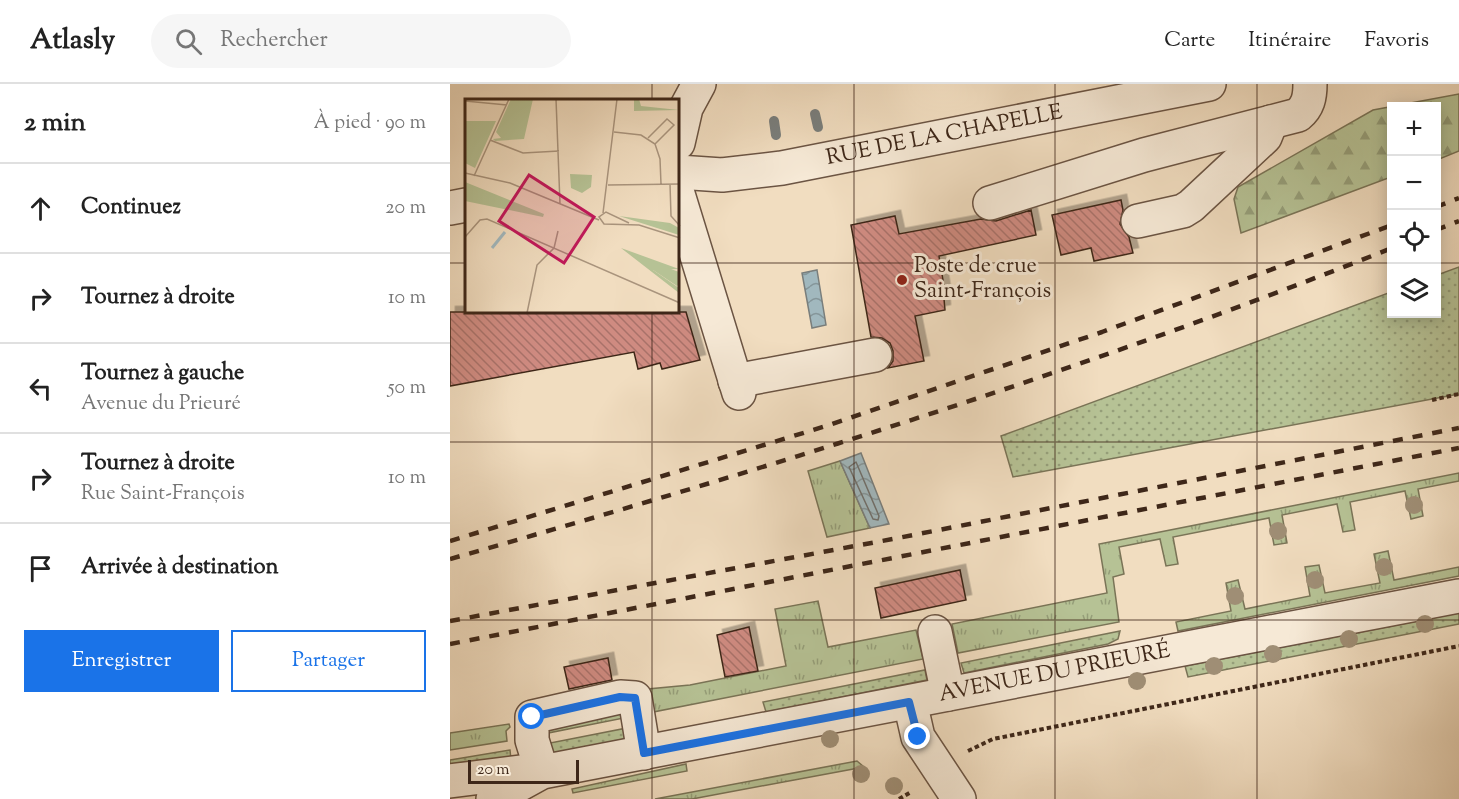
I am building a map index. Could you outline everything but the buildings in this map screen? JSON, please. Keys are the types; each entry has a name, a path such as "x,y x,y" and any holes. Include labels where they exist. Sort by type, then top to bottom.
{"street":[{"path":"680,134 686,108 699,84"},
{"name":"RUE DE LA CHAPELLE","path":"680,172 723,175 782,168 1209,84"},
{"path":"990,203 1144,154 1298,116 1304,110 1310,96 1310,84"},
{"path":"1138,221 1183,211 1191,206 1265,137 1270,122"},
{"path":"680,201 737,387 875,355"},
{"path":"450,208 465,206"},
{"name":"AVENUE DU PRIEURÉ","path":"450,781 512,772 542,772 1459,596"},
{"path":"935,632 948,694"},
{"path":"542,772 532,740 531,711 620,697 635,692 644,753"},
{"path":"909,702 918,737 959,799"},
{"name":"AVENUE DU PRIEURÉ","path":"493,799 542,772"}],"path":[{"path":"1432,400 1459,394"},
{"path":"964,755 972,747 993,739 1459,646"}],"green space":[{"path":"1459,94 1459,151 1441,158 1441,102 1416,102"},
{"path":"1387,107 1387,178 1241,233 1234,199 1238,187 1373,110"},
{"path":"1459,267 1459,394 1013,477 1001,436 1387,293 1387,318 1441,318 1441,274"},
{"path":"840,461 870,528 827,537 808,471"},
{"path":"1459,473 1459,481 1418,489 1423,516 1411,519 1405,491 1350,502 1355,530 1343,532 1337,504 1282,515 1287,543 1274,545 1269,518 1173,537 1178,564 1166,566 1160,539 1119,547 1124,574 1113,577 1119,622 958,653 952,624 1107,593 1099,544"},
{"path":"1388,551 1394,580 1459,567 1459,576 1178,631 1176,622 1231,611 1226,583 1238,580 1245,609 1310,596 1305,567 1319,565 1325,593 1380,583 1374,554"},
{"path":"818,601 828,647 916,630 923,659 653,712 648,689 690,685 786,666 775,609"},
{"path":"1459,613 1459,624 1188,677 1185,666"},
{"path":"1120,631 1118,639 1108,644 964,673 961,663"},
{"path":"925,670 927,680 766,712 763,702"},
{"path":"622,707 624,718 548,733 546,722"},
{"path":"509,724 510,727 506,731 507,741 450,750 450,733"},
{"path":"627,728 629,738 553,754 550,743"},
{"path":"510,750 511,760 450,771 450,760"},
{"path":"857,761 864,767 692,799 655,799"},
{"path":"686,764 687,771 573,793 572,789"}],"water":[{"path":"817,270 826,325 812,328 802,273"},
{"path":"861,453 889,524 870,528 840,461"}],"waterway":[{"path":"815,114 818,127"},
{"path":"774,121 776,135"}],"railway":[{"path":"1441,205 1459,198"},
{"path":"1441,228 1459,221"},
{"path":"450,541 826,426 1102,332 1387,227"},
{"path":"450,559 688,490 925,416 1160,335 1387,250"},
{"path":"450,621 898,538 1459,428"},
{"path":"450,644 1459,448"}],"place":[{"name":"Poste de crue Saint-François","path":"902,280"}],"route":[{"path":"532,717 620,697 635,698 644,753 909,702 918,737"}]}
